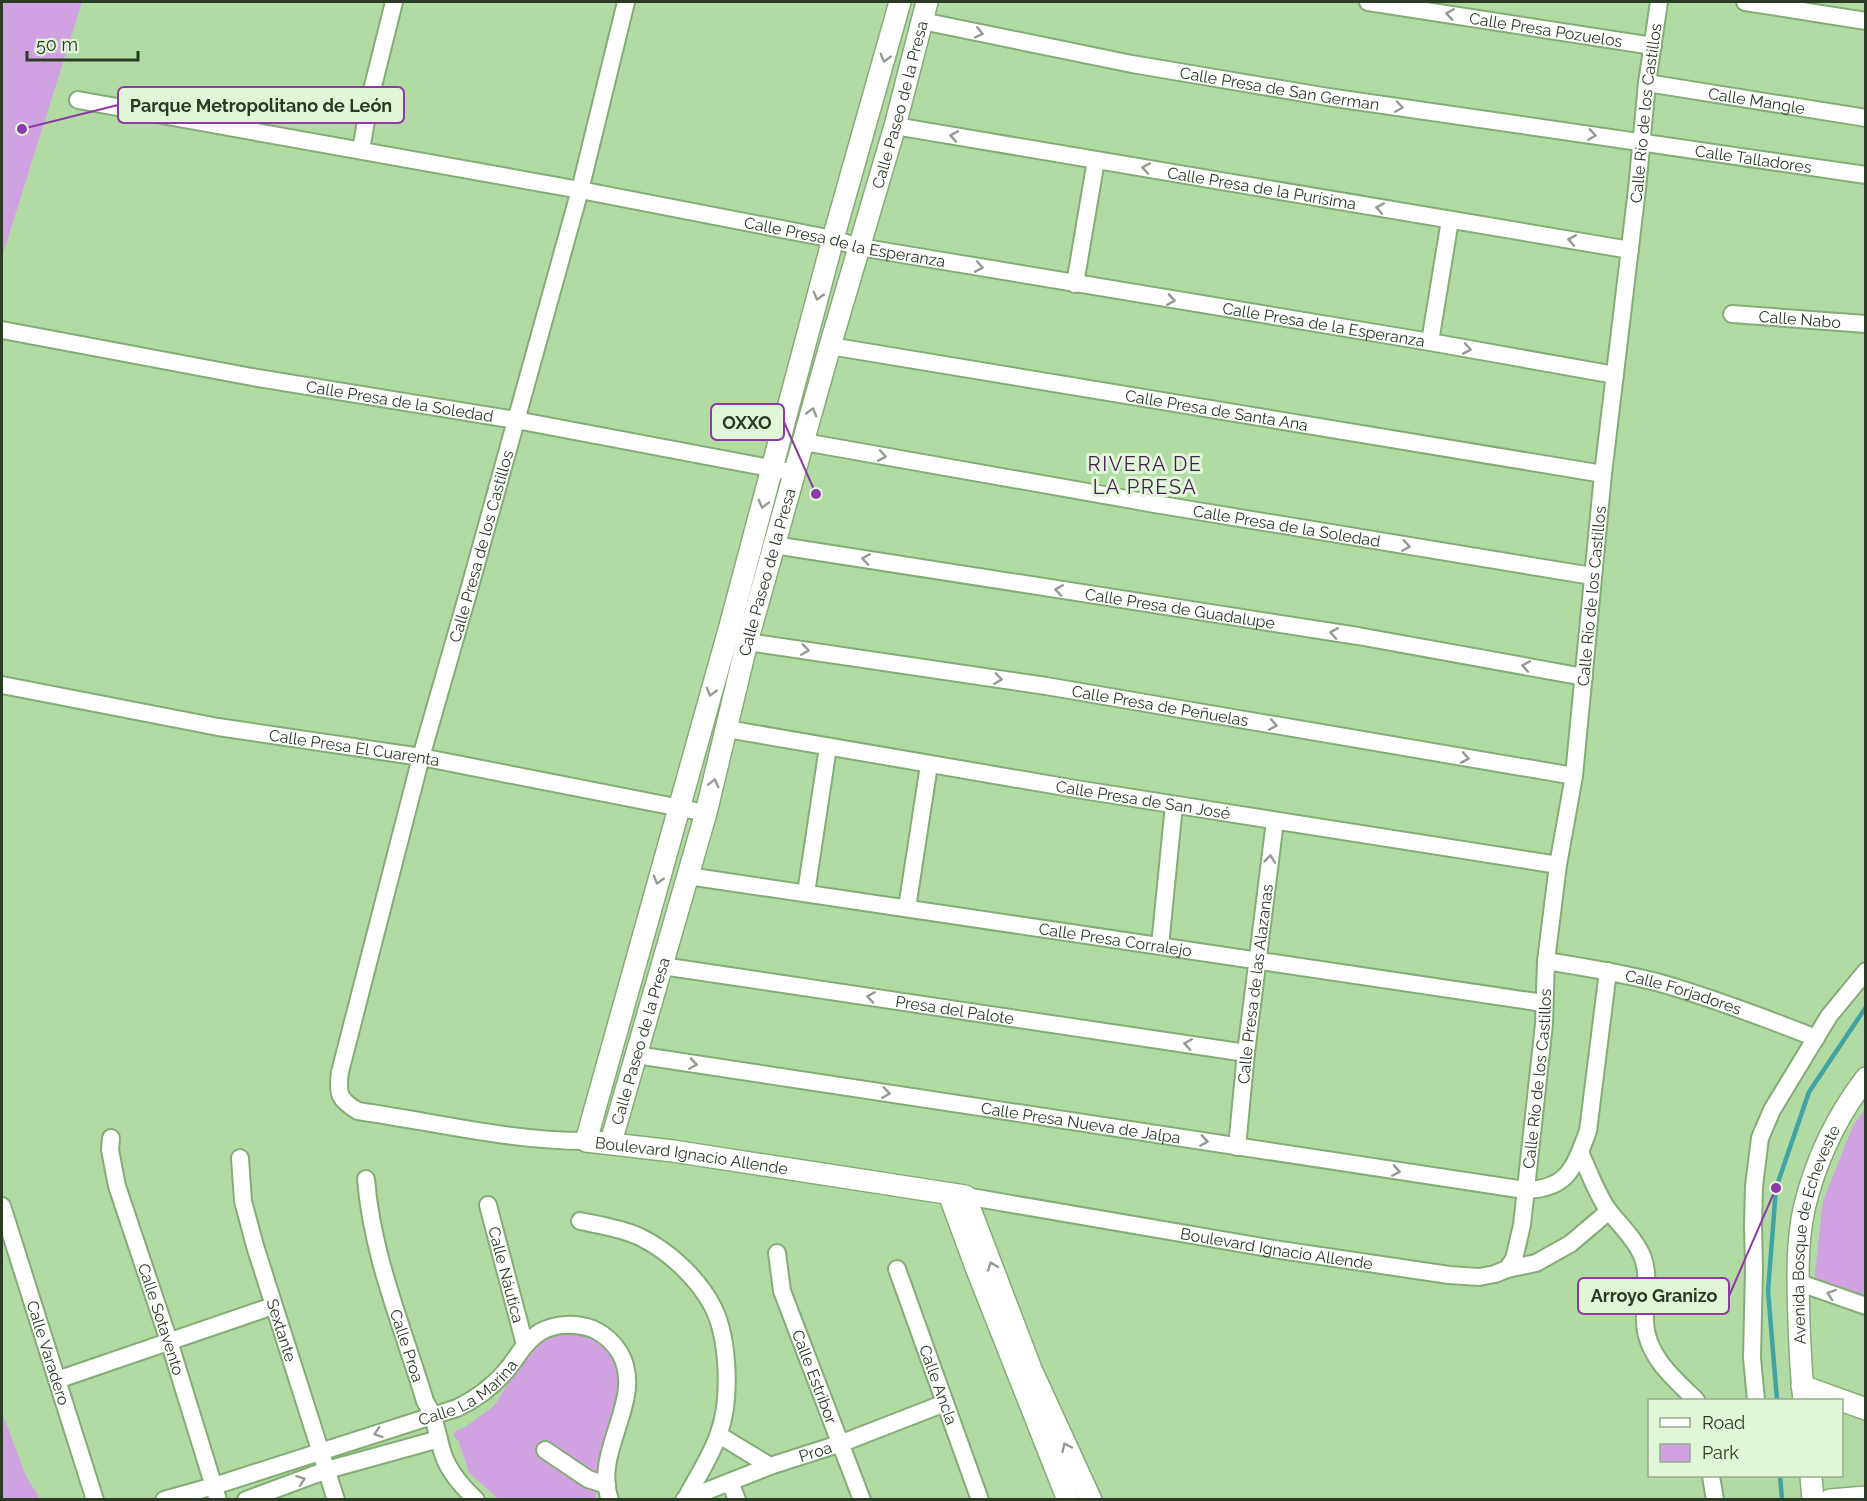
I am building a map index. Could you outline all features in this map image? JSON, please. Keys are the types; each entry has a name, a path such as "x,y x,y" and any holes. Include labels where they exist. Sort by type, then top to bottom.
{"street":[{"path":"361,150 370,98 394,2"},
{"name":"Calle Presa de los Castillos","path":"338,1090 340,1072 421,757 580,190 626,2"},
{"name":"Calle Paseo de la Presa","path":"586,1141 900,2"},
{"name":"Calle Presa Pozuelos","path":"1368,2 1653,46"},
{"name":"Calle Río de los Castillos","path":"1525,1190 1544,1024 1546,961 1557,865 1574,776 1603,474 1647,83 1659,2"},
{"path":"1745,2 1866,21"},
{"name":"Calle Paseo de la Presa","path":"611,1142 706,813 747,642 830,346 895,126 925,11"},
{"name":"Calle Presa de San German","path":"925,11 1155,68 1328,97 1641,142"},
{"name":"Calle Mangle","path":"1647,83 1866,118"},
{"name":"Calle Presa de la Esperanza","path":"78,100 580,190 833,239 859,247 1615,375"},
{"name":"Calle Presa de la Purísima","path":"895,126 1630,250"},
{"name":"Calle Talladores","path":"1641,142 1866,176"},
{"path":"1075,284 1095,160"},
{"path":"1430,342 1450,220"},
{"name":"Calle Nabo","path":"1732,314 1866,324"},
{"name":"Calle Presa de la Soledad","path":"2,330 252,376 516,420 796,472"},
{"name":"Calle Presa de Santa Ana","path":"830,346 1603,474"},
{"name":"Calle Presa de la Soledad","path":"804,442 1155,504 1592,576"},
{"name":"Calle Presa de Guadalupe","path":"774,545 1126,602 1358,636 1584,677"},
{"name":"Calle Presa de Peñuelas","path":"747,642 1046,686 1574,776"},
{"name":"Calle Presa El Cuarenta","path":"2,685 218,727 421,757 706,813"},
{"name":"Calle Presa de San José","path":"727,729 929,765 1557,865"},
{"path":"806,893 828,747"},
{"path":"907,908 929,765"},
{"path":"1160,946 1174,804"},
{"name":"Calle Presa de las Alazanas","path":"1237,1147 1246,1053 1275,821"},
{"name":"Calle Presa Corralejo","path":"688,876 1544,1003"},
{"name":"Calle Forjadores","path":"1546,961 1608,972 1705,996 1816,1038"},
{"name":"Presa del Palote","path":"662,966 1246,1053"},
{"path":"1756,1399 1752,1358 1753,1226 1754,1186 1760,1138 1772,1110 1829,1016 1866,971"},
{"name":"Calle Presa Nueva de Jalpa","path":"636,1055 1525,1190 1548,1188 1563,1180 1580,1152 1588,1131 1608,972"},
{"name":"Avenida Bosque de Echeveste","path":"1803,1393 1797,1282 1798,1248 1804,1209 1818,1163 1832,1132 1866,1078"},
{"name":"Boulevard Ignacio Allende","path":"338,1090 349,1106 358,1111 509,1137 547,1141 611,1142 957,1195 1280,1250 1449,1275 1479,1277 1536,1263 1570,1244 1609,1211"},
{"name":"Calle Sotavento","path":"111,1138 110,1150 117,1186 170,1341 216,1493"},
{"path":"1580,1152 1597,1193 1643,1258 1646,1290 1645,1323 1651,1349 1671,1376 1694,1399"},
{"name":"Sextante","path":"240,1158 243,1201 273,1306 336,1500"},
{"name":"Calle Proa","path":"366,1179 372,1228 425,1401 434,1415 444,1456 452,1472 476,1500"},
{"path":"1507,1269 1514,1258 1522,1225 1525,1190"},
{"path":"957,1195 977,1270 1068,1500"},
{"path":"957,1195 1031,1369 1091,1500"},
{"name":"Calle Náutica","path":"488,1204 525,1345"},
{"name":"Calle Varadero","path":"2,1206 95,1500"},
{"path":"580,1221 637,1235 658,1247 678,1263 698,1285 714,1308 722,1333 726,1362 724,1408 719,1435 685,1499"},
{"name":"Calle Estribor","path":"777,1253 782,1291 862,1500"},
{"name":"Calle Ancla","path":"897,1269 980,1500"},
{"path":"1797,1282 1866,1306"},
{"path":"57,1380 273,1306"},
{"name":"Calle La Marina","path":"164,1500 216,1493 321,1450 457,1408 476,1399 493,1385 525,1345 540,1332 572,1324 600,1332 611,1341 618,1350 627,1372 626,1396 609,1458 608,1492"},
{"path":"1803,1393 1827,1399"},
{"name":"Proa","path":"685,1499 770,1466 842,1443 945,1403"},
{"path":"1843,1403 1866,1409"},
{"path":"719,1435 770,1466"},
{"name":"Calle La Marina","path":"246,1500 327,1470 439,1440"},
{"name":"Calle La Marina","path":"545,1450 608,1492"},
{"path":"1711,1477 1715,1500"},
{"path":"1811,1477 1813,1500"},
{"path":"730,1482 737,1500"},
{"path":"1830,1500 1866,1497"}],"green space":[{"path":"2,2 82,2 2,257"},
{"path":"1865,1109 1865,1299 1814,1282 1823,1201 1853,1126"},
{"path":"572,1330 591,1334 615,1353 624,1380 595,1499 499,1499 469,1473 459,1442 454,1436 455,1431 464,1428 494,1406 531,1347 548,1335"},
{"path":"2,1412 26,1476 40,1499 2,1499"}],"waterway":[{"path":"1777,1399 1768,1291 1776,1188 1809,1092 1866,1007"},
{"path":"1780,1477 1782,1500"}],"place":[{"name":"Parque Metropolitano de León","path":"22,129"},
{"name":"OXXO","path":"816,494"},
{"name":"Arroyo Granizo","path":"1776,1188"}],"district":[{"name":"RIVERA DE LA PRESA","path":"1145,476"}]}
